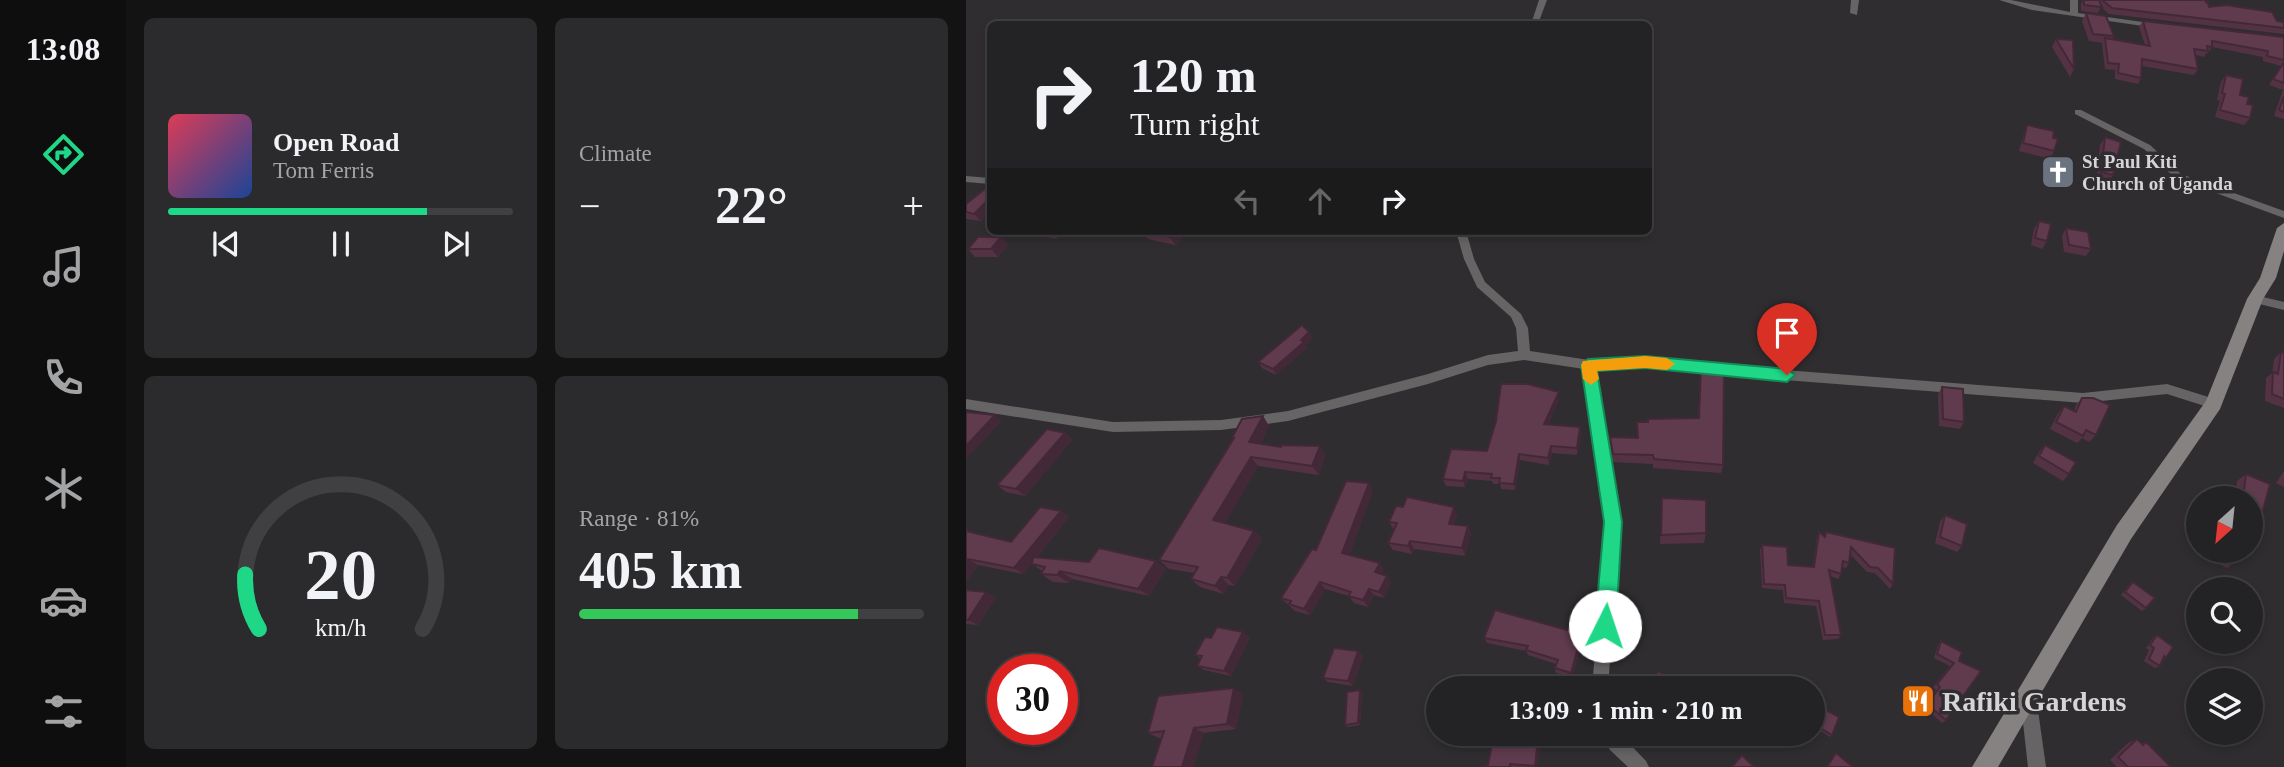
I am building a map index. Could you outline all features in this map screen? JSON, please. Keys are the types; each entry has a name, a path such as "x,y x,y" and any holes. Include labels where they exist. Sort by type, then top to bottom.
{"street":[{"path":"1535,21 1543,0"},
{"path":"1854,13 1855,0"},
{"path":"2003,0 2074,15 2162,26"},
{"path":"2074,0 2074,15"},
{"path":"2078,112 2147,147 2178,176 2284,215"},
{"path":"966,179 987,181"},
{"path":"1984,767 2124,532 2214,404 2255,299 2268,278 2284,228"},
{"path":"1462,235 1469,260 1481,284 1515,314 1522,328 1524,355"},
{"path":"2255,299 2284,306"},
{"path":"966,404 1113,426 1221,425 1288,416 1428,379 1488,360 1524,355 1588,365 1645,362 2082,398 2166,389 2214,404"},
{"path":"1588,365 1613,522 1601,676"},
{"path":"2028,696 2037,767"},
{"path":"1618,746 1640,767"}],"building":[{"path":"2084,0 2099,0 2102,7 2084,5"},
{"path":"2102,0 2208,0 2205,2 2209,7 2226,5 2272,12 2277,21 2284,22 2284,28 2112,8"},
{"path":"2086,13 2106,16 2114,36 2093,34"},
{"path":"2143,21 2284,37 2284,60 2267,56 2268,51 2212,41 2212,47 2207,46 2208,51 2194,49 2198,69 2142,59 2141,78 2118,73 2119,64 2108,63 2105,38 2150,46"},
{"path":"2056,39 2073,40 2074,69"},
{"path":"2284,62 2284,83 2273,79"},
{"path":"2226,75 2243,79 2240,95 2249,97 2247,104 2253,105 2250,118 2220,110 2225,94 2222,93"},
{"path":"2284,96 2284,112 2279,110"},
{"path":"2027,125 2054,131 2053,138 2058,139 2054,151 2023,143"},
{"path":"2105,137 2121,142 2113,175 2101,172"},
{"path":"987,187 987,201 974,214 966,212 966,204"},
{"path":"2039,221 2051,224 2047,241 2035,238"},
{"path":"2066,228 2088,232 2091,249 2069,245"},
{"path":"978,237 1001,237 991,249 968,249"},
{"path":"1302,325 1309,332 1301,340 1304,342 1273,369 1258,362"},
{"path":"2281,352 2284,353 2284,399 2272,394 2273,372 2278,374"},
{"path":"1701,367 1724,369 1723,465 1654,459 1653,455 1613,454 1610,437 1638,438 1637,422 1648,422 1648,419 1699,418"},
{"path":"1501,384 1528,384 1559,392 1544,424 1580,427 1577,448 1551,446 1548,458 1519,454 1514,484 1499,483 1500,478 1491,478 1492,474 1465,472 1463,481 1443,479 1451,449 1487,451 1496,421"},
{"path":"1942,387 1963,389 1964,422 1943,419"},
{"path":"2082,398 2093,398 2110,405 2096,435 2086,430 2083,436 2056,422 2064,406 2076,412"},
{"path":"966,412 995,415 966,446"},
{"path":"1263,416 1249,442 1281,447 1320,446 1312,466 1251,457 1213,520 1254,531 1227,578 1221,577 1215,586 1191,579 1198,567 1159,560 1234,438 1242,419"},
{"path":"1047,429 1065,433 1016,489 997,485"},
{"path":"2045,445 2076,462 2069,474 2039,456"},
{"path":"2246,474 2270,484 2263,510 2263,486 2244,486"},
{"path":"1346,481 1369,483 1342,553 1380,563 1375,572 1387,576 1379,592 1369,589 1363,600 1348,596 1351,592 1320,582 1304,609 1289,604 1291,601 1281,598 1312,549 1316,550"},
{"path":"1407,497 1454,507 1449,524 1468,526 1462,548 1410,541 1408,546 1388,543 1397,523 1389,522 1396,506 1403,507"},
{"path":"1662,498 1706,500 1706,533 1661,535"},
{"path":"1040,507 1061,511 1014,568 968,559 966,561 966,531 1011,542"},
{"path":"1945,515 1967,524 1962,546 1940,537"},
{"path":"1819,532 1825,537 1826,532 1895,548 1893,584 1878,568 1870,567 1851,547 1849,563 1843,561 1841,574 1829,570 1841,635 1825,635 1819,601 1786,598 1785,585 1764,584 1762,545 1787,547 1788,565 1814,567"},
{"path":"1099,548 1156,561 1138,589 1060,571 1057,575 1041,574 1045,567 1032,564 1033,557 1089,562"},
{"path":"2133,582 2155,598 2146,608 2125,592"},
{"path":"966,590 986,592 968,620 966,620"},
{"path":"1495,610 1567,630 1583,631 1571,673 1555,668 1558,660 1526,650 1528,646 1484,638"},
{"path":"1217,627 1243,632 1224,671 1197,666 1202,656 1195,655 1205,637 1211,638"},
{"path":"2157,635 2173,647 2166,658 2164,656 2160,666 2149,659 2154,648 2150,645"},
{"path":"1941,641 1962,652 1959,661 1981,671 1946,720 1927,704 1940,687 1937,684 1954,663 1937,654"},
{"path":"1334,648 1358,651 1348,681 1323,678"},
{"path":"1234,688 1227,724 1194,728 1182,767 1152,767 1164,731 1148,733 1158,696"},
{"path":"1360,690 1358,723 1345,725 1347,692"},
{"path":"1825,710 1839,717 1832,735 1825,731"},
{"path":"2137,739 2143,745 2146,742 2171,767 2128,767 2118,757"},
{"path":"1492,746 1537,746 1535,766 1510,764 1510,767 1484,767 1488,765"},
{"path":"1836,753 1853,767 1827,767"},
{"path":"1742,755 1754,767 1732,767"}],"slow traffic":[{"path":"1591,379 1588,365 1645,362 1667,364"}],"place":[{"name":"St Paul Kiti Church of Uganda","path":"2058,172"},
{"name":"Rafiki Gardens","path":"1918,701"}],"route":[{"path":"1605,626 1613,522 1588,365 1645,362 1787,375"}]}
